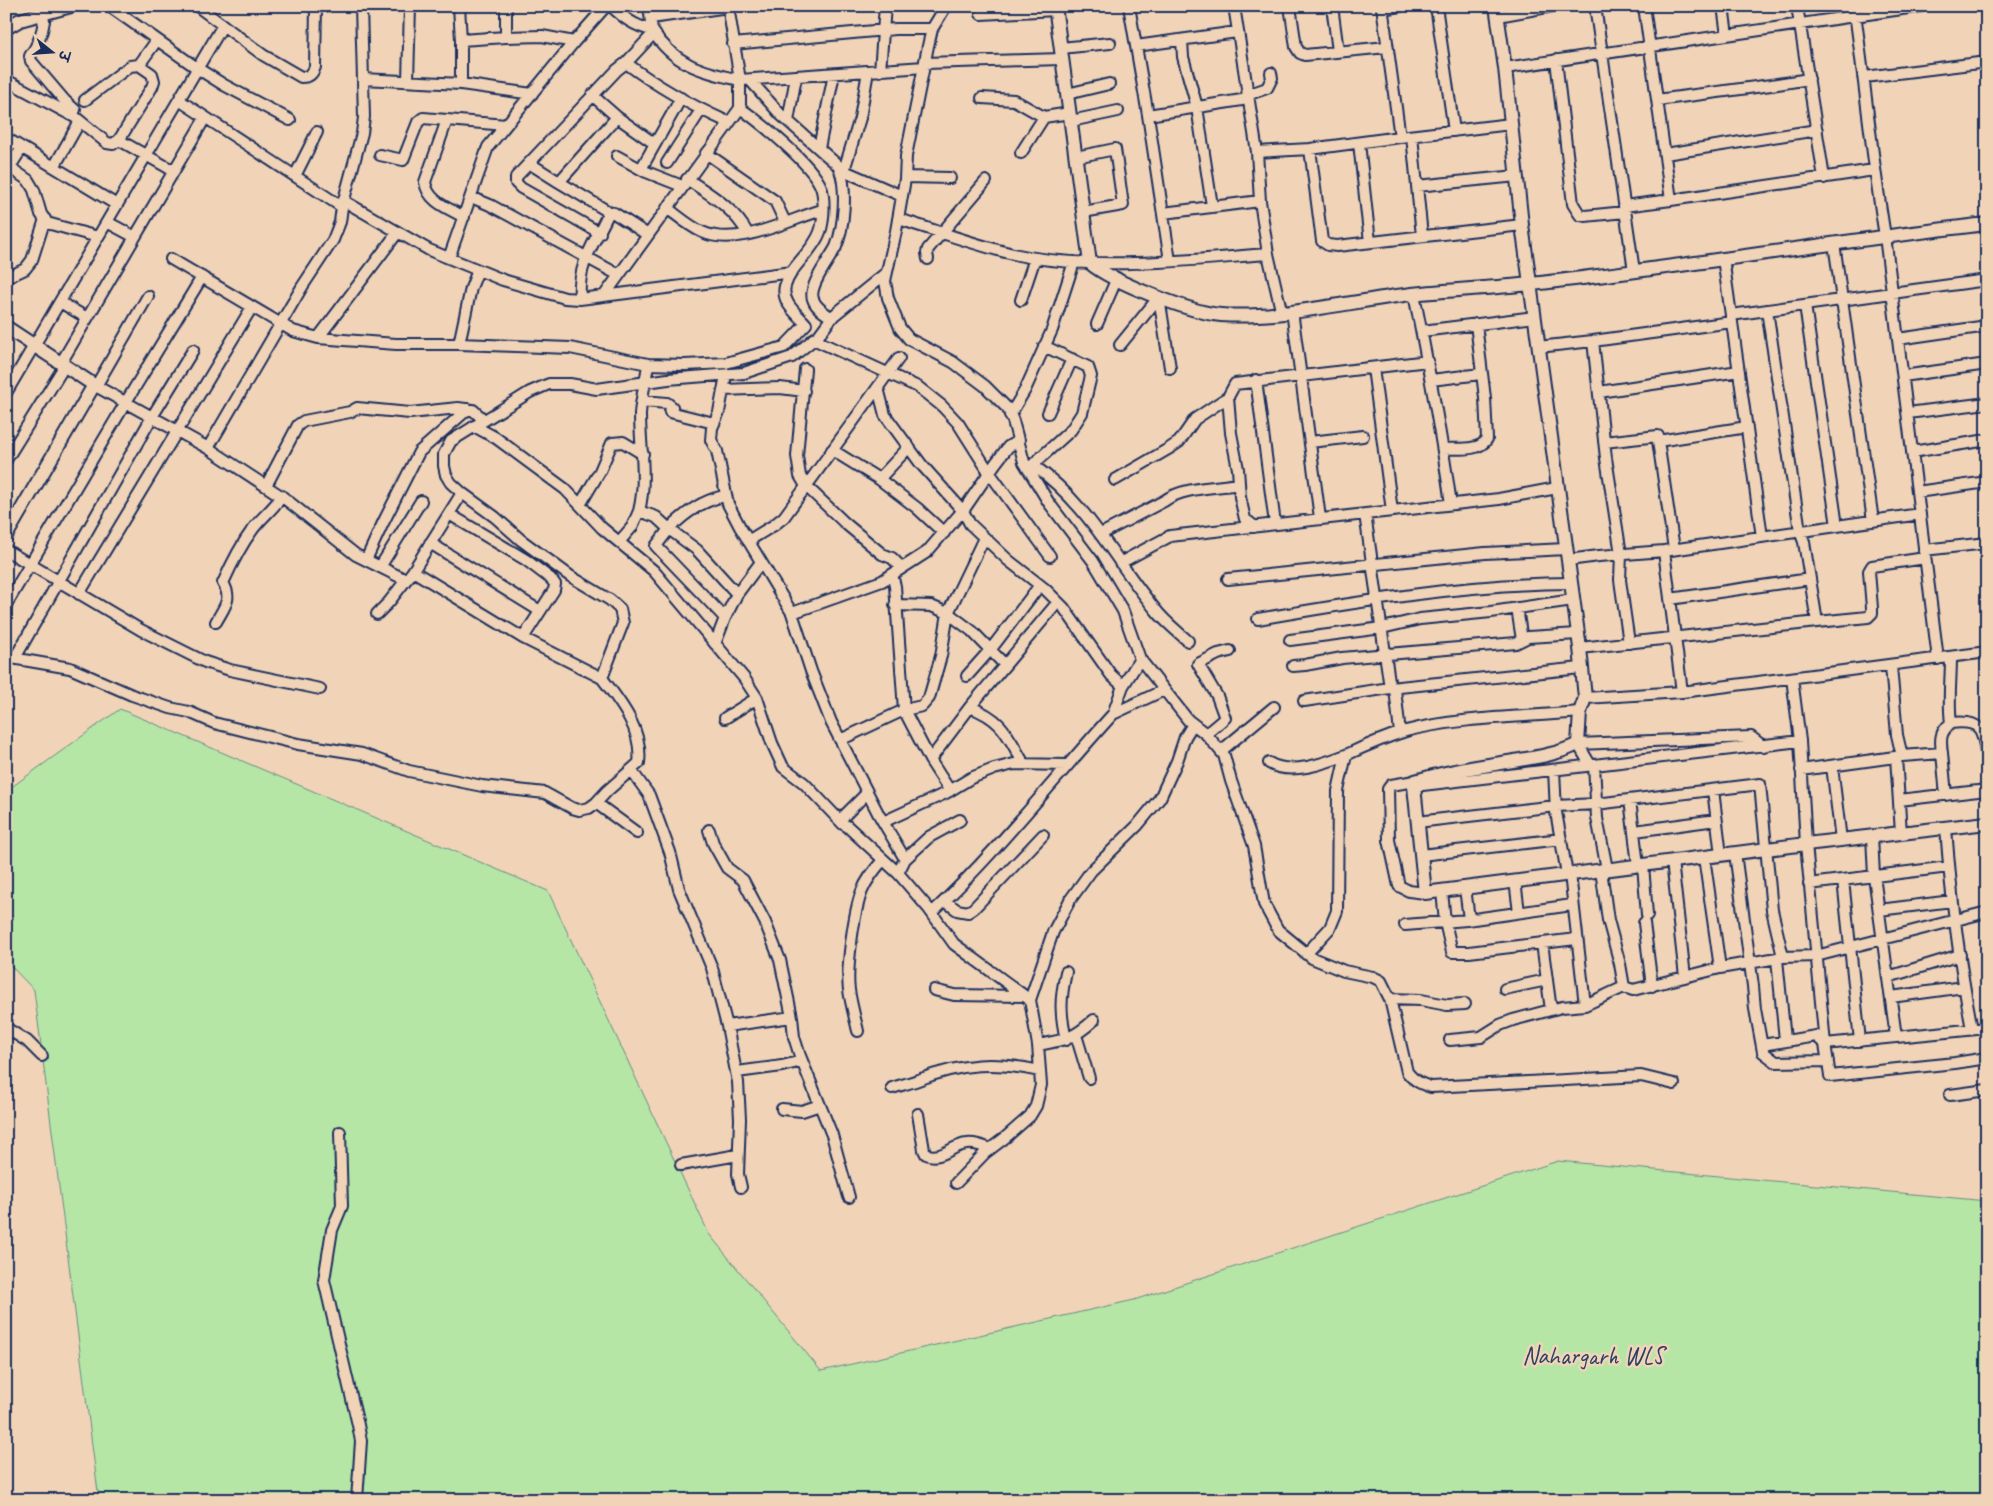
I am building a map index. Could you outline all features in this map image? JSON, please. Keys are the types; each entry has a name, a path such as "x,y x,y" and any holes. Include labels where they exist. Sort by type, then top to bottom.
{"street":[{"path":"6,28 20,20 70,6"},
{"path":"109,6 198,68 290,120"},
{"path":"197,6 280,65 301,77 308,77 312,74 315,67 316,6"},
{"path":"208,448 302,286 333,240 340,222 362,133 364,117 361,6"},
{"path":"408,82 410,6"},
{"path":"459,6 462,84"},
{"path":"506,6 506,37"},
{"path":"448,258 488,147 606,6"},
{"path":"611,6 626,20 653,32"},
{"path":"649,6 653,32 660,43 683,63 743,82 1062,53 1110,43"},
{"path":"880,71 885,6"},
{"path":"1129,6 1148,114 1170,261"},
{"path":"1234,6 1257,152 1260,201 1268,254 1287,312 1300,376 1320,518"},
{"path":"1290,6 1296,47 1304,55 1386,47"},
{"path":"1332,6 1338,51"},
{"path":"1400,6 1382,8 1400,137"},
{"path":"1436,6 1454,131"},
{"path":"1553,6 1497,11 1522,225 1580,648 1585,698 1580,712 1578,744 1593,765 1608,920 1624,987"},
{"path":"1595,6 1634,270"},
{"path":"1644,6 1671,200"},
{"path":"1723,6 1727,35"},
{"path":"1797,6 1824,178"},
{"path":"1505,68 1799,24 1854,11 1922,6"},
{"path":"604,296 740,104 743,82 733,44 728,7 651,18"},
{"path":"944,7 932,29 906,156 902,196 886,273 885,281 888,298 900,328 909,338 954,362 985,386 1008,410 1019,440 1024,462 1052,478 1068,494 1101,534 1120,563 1156,610 1188,641"},
{"path":"981,14 1056,8 1090,263 1098,270 1159,297 1185,307 1218,315 1287,312 1414,294 1531,284 1834,242 1987,224"},
{"path":"1854,11 1908,414 1924,554 1943,658 1952,684 1949,706 1951,723"},
{"path":"39,14 44,21 43,30 38,45 30,56 31,61 75,110"},
{"path":"6,394 223,25"},
{"path":"733,44 882,30 932,29"},
{"path":"600,232 520,188 516,183 516,177 616,70 626,63 653,32"},
{"path":"1136,46 1237,32"},
{"path":"461,40 542,36 574,42"},
{"path":"139,65 158,40"},
{"path":"1182,40 1183,57 1197,107 1212,206"},
{"path":"1556,60 1573,204 1580,215 1585,216 1671,200 1874,170"},
{"path":"1864,77 1987,62"},
{"path":"626,63 647,78 701,110 728,122"},
{"path":"6,80 80,122 107,143 113,144 119,140 152,87 154,81 152,74 139,65 130,66 84,100"},
{"path":"831,319 820,310 813,300 812,293 816,280 836,246 842,226 844,199 842,169 860,118 868,71"},
{"path":"1148,114 1247,97 1267,88 1272,78 1271,72"},
{"path":"819,148 834,74"},
{"path":"788,121 796,77"},
{"path":"363,79 462,84 532,94"},
{"path":"1657,100 1771,86 1809,79"},
{"path":"743,82 842,169 902,196"},
{"path":"1067,94 1109,84"},
{"path":"592,95 617,117 655,144"},
{"path":"641,169 681,98"},
{"path":"982,98 1014,100 1044,117 1070,117 1118,111"},
{"path":"179,100 295,176 429,250 512,283 565,298 580,299 792,272"},
{"path":"171,259 293,331 318,338 396,344 570,348 648,364 726,362 784,347 806,324 788,305 785,286 792,272 812,247 820,231 824,198 820,184 804,164 740,104"},
{"path":"667,163 701,110"},
{"path":"559,182 617,117"},
{"path":"1021,153 1044,117"},
{"path":"6,460 205,118"},
{"path":"380,154 403,160 418,122 423,118 506,125"},
{"path":"447,120 425,182 426,189 429,195 436,201 464,217"},
{"path":"54,167 80,122"},
{"path":"1257,152 1310,149 1511,124"},
{"path":"1664,154 1817,130"},
{"path":"295,176 317,132"},
{"path":"1412,136 1422,236"},
{"path":"6,138 117,205"},
{"path":"119,140 147,154 174,171"},
{"path":"1359,143 1370,242"},
{"path":"22,148 8,168 28,180 34,190 40,214 44,220 51,224 98,237"},
{"path":"1076,157 1115,149 1123,205 1083,212"},
{"path":"1310,149 1322,241 1328,245 1337,246 1522,225"},
{"path":"706,153 775,201 785,222"},
{"path":"617,156 641,169 684,183 733,213 740,220 748,234"},
{"path":"529,163 648,235"},
{"path":"1417,186 1517,176"},
{"path":"905,177 950,178"},
{"path":"928,259 926,253 928,249 986,181"},
{"path":"471,197 490,205 619,275"},
{"path":"1162,213 1260,201"},
{"path":"667,208 704,233 721,236 748,234 822,210"},
{"path":"580,299 578,283 586,256 609,212"},
{"path":"898,219 1017,255 1074,262 1170,261 1268,254"},
{"path":"6,278 25,268 32,260 44,220"},
{"path":"107,222 135,238"},
{"path":"318,338 398,232"},
{"path":"1834,242 1873,521"},
{"path":"1021,300 1035,258"},
{"path":"1723,258 1762,537"},
{"path":"1010,415 1025,390 1052,330 1074,262"},
{"path":"459,344 470,288 478,270"},
{"path":"366,560 419,452 476,413 549,384 570,384 597,389 668,379 744,373 792,357 816,337 831,319 886,273"},
{"path":"6,605 202,277"},
{"path":"1097,324 1117,278"},
{"path":"1538,347 1593,341 1732,319 1767,310 1987,280"},
{"path":"1414,294 1444,449 1451,504"},
{"path":"6,536 148,296"},
{"path":"1120,345 1159,297"},
{"path":"1159,297 1170,368"},
{"path":"60,302 87,318"},
{"path":"1805,305 1837,526"},
{"path":"79,594 252,307"},
{"path":"1767,310 1800,531 1804,542 1817,622"},
{"path":"1422,331 1535,317"},
{"path":"1444,449 1476,447 1484,444 1487,439 1488,433 1476,324"},
{"path":"1898,338 1987,326"},
{"path":"6,327 95,385 208,448 282,496 356,555 402,578 410,574"},
{"path":"816,337 918,387 942,406 958,423 992,468 1050,556"},
{"path":"1593,341 1604,442 1622,554 1620,580 1629,643"},
{"path":"1031,467 1071,430 1082,413 1091,376 1088,367 1044,346"},
{"path":"193,350 152,417 58,581 10,657 70,668 132,695 170,708 189,712 214,723 298,744 362,754 409,771 482,786 545,793 579,810 589,808 596,803 607,790 639,763 640,751 635,730 623,707 602,678 523,638 410,574"},
{"path":"748,541 784,517 899,358"},
{"path":"1048,413 1072,359"},
{"path":"1115,480 1174,445 1188,431 1195,419 1228,397 1235,384 1428,361"},
{"path":"726,362 728,374 711,440 717,451 728,504 792,613 811,671 840,740 867,794 905,859"},
{"path":"619,542 632,527 642,498 640,412 648,364"},
{"path":"1903,376 1987,364"},
{"path":"1373,368 1392,510"},
{"path":"805,369 796,456 800,476 806,486 846,524 882,554 892,558 902,568"},
{"path":"1599,392 1739,371"},
{"path":"1431,380 1481,374"},
{"path":"1256,380 1275,524"},
{"path":"723,390 780,388 804,391"},
{"path":"878,388 885,414 909,447 963,511 970,524 1058,602 1111,675 1123,686"},
{"path":"1228,397 1230,432 1240,497 1245,519 1255,527"},
{"path":"643,401 667,403 672,407 670,412 714,423"},
{"path":"1908,414 1987,403"},
{"path":"266,486 295,430 304,421 350,412 357,408 410,412 458,408 476,413"},
{"path":"476,413 474,426 451,441 444,454 446,475 462,493 495,517 521,540 570,576 610,600 620,609 623,623 602,678"},
{"path":"474,426 496,438 564,489 602,528 654,571 744,678 757,698 772,743 783,767 804,783 840,820 898,873 932,913 954,944 1027,998"},
{"path":"1658,441 1747,427"},
{"path":"1310,442 1363,436"},
{"path":"1604,442 1658,436 1669,550 1670,599 1682,692"},
{"path":"792,613 882,581 927,552 963,511 1008,448 1019,440"},
{"path":"1912,452 1987,440"},
{"path":"580,505 600,471 612,443 623,442 642,454"},
{"path":"879,479 909,447"},
{"path":"832,450 879,479 917,508 944,533"},
{"path":"1031,467 1049,503 1093,561 1123,611 1140,659 1188,720 1206,734 1224,755 1254,846 1264,904 1278,930 1306,954 1344,971 1373,977 1381,981 1390,999 1407,1072 1413,1080 1431,1087 1642,1076 1674,1084"},
{"path":"1917,492 1987,482"},
{"path":"1101,534 1173,495 1239,484"},
{"path":"1120,563 1170,536 1499,499 1557,488"},
{"path":"377,614 389,602 410,574 462,493"},
{"path":"216,622 228,599 228,591 222,583 234,560 253,529 273,510 282,496"},
{"path":"725,618 656,546 669,529 685,514 714,497 726,496"},
{"path":"380,567 421,501"},
{"path":"639,511 656,517 697,550 737,594"},
{"path":"449,514 513,553 551,579 554,584 554,590 523,638"},
{"path":"1365,514 1385,656 1393,689 1400,733"},
{"path":"1228,579 1494,552 1566,555 1622,554 1669,550 1920,514"},
{"path":"840,740 904,710 922,706 929,698 942,656 948,613 984,538"},
{"path":"513,553 521,540"},
{"path":"430,543 540,611"},
{"path":"1580,648 1868,617 1872,613 1869,571 1872,566 1924,554 1987,543"},
{"path":"6,550 141,630 206,662 230,670 320,689"},
{"path":"715,644 737,594 761,562"},
{"path":"892,575 895,586 904,710 930,760 950,791"},
{"path":"1670,599 1810,579"},
{"path":"1258,619 1378,598 1519,583 1571,583"},
{"path":"967,676 991,649 1040,585"},
{"path":"1290,640 1382,628 1420,619 1573,600"},
{"path":"930,760 970,707 1058,602"},
{"path":"895,605 931,606 948,613 972,631 1005,665"},
{"path":"1517,608 1522,640"},
{"path":"1293,666 1305,666 1342,658 1385,656 1516,643 1528,637 1578,634"},
{"path":"1206,734 1225,718 1217,696 1198,664 1218,654 1230,651"},
{"path":"1585,698 1682,692 1987,652"},
{"path":"932,913 1005,837 1113,714 1123,686 1140,659"},
{"path":"1891,666 1899,757 1901,833"},
{"path":"1304,701 1581,668"},
{"path":"1792,678 1800,741 1809,884 1830,1076 1987,1058"},
{"path":"1113,714 1164,690"},
{"path":"725,718 757,698"},
{"path":"970,707 988,714 1003,727 1024,764"},
{"path":"1220,750 1274,707"},
{"path":"1269,763 1276,767 1287,769 1329,762 1400,733 1457,723 1580,712"},
{"path":"1946,794 1940,737 1951,723 1965,721 1975,724 1983,732 1987,761"},
{"path":"956,1183 990,1149 1030,1116 1036,1106 1041,1085 1038,1045 1027,998 1053,932 1070,900 1091,871 1137,826 1160,798 1185,737 1193,724"},
{"path":"1414,783 1450,771 1532,758 1567,749 1578,744 1751,737 1764,746"},
{"path":"1800,741 1554,770 1391,785 1388,789 1389,840 1399,886 1409,891 1425,893 1604,869 1987,823"},
{"path":"1801,770 1942,753"},
{"path":"1306,954 1330,928 1336,911 1338,791 1346,755"},
{"path":"883,822 950,791 971,778 994,769 1014,764 1067,765"},
{"path":"1832,766 1841,840"},
{"path":"631,770 649,795 670,852 679,889 712,968 737,1072 740,1119 738,1174 741,1188"},
{"path":"1554,770 1556,806 1568,874 1585,1005"},
{"path":"1414,783 1425,893"},
{"path":"1418,822 1556,806 1596,804 1760,784 1772,910 1780,958 1785,1040"},
{"path":"1712,790 1721,855"},
{"path":"1899,800 1987,790"},
{"path":"840,820 867,794"},
{"path":"1630,800 1640,865 1652,986"},
{"path":"596,803 637,833"},
{"path":"898,873 905,859 929,837 960,820"},
{"path":"1635,831 1716,820"},
{"path":"1946,828 1952,901 1972,1029"},
{"path":"709,830 713,843 727,868 742,880 766,922 780,960 794,1037 832,1136 849,1197"},
{"path":"945,901 957,910 968,912 974,908 1043,835"},
{"path":"1872,836 1874,876 1896,1037"},
{"path":"1421,856 1561,839"},
{"path":"1735,853 1755,1009 1763,1052 1776,1062 1828,1061"},
{"path":"1704,857 1720,968"},
{"path":"858,1032 849,990 848,972 852,939 862,892 872,873 883,860"},
{"path":"1672,861 1685,977"},
{"path":"1809,884 1949,867"},
{"path":"1843,880 1860,1040"},
{"path":"1515,881 1519,912"},
{"path":"1465,888 1469,920"},
{"path":"1442,891 1445,922 1452,952 1469,952 1576,939"},
{"path":"1879,910 1952,901"},
{"path":"1405,925 1469,920 1572,905"},
{"path":"1450,1040 1481,1037 1506,1022 1562,1007 1585,1005 1624,987 1633,990 1720,968 1780,958 1816,956 1987,912"},
{"path":"1542,943 1551,1010"},
{"path":"1888,977 1960,956"},
{"path":"1066,972 1061,996 1061,1014 1089,1078"},
{"path":"1505,989 1546,980"},
{"path":"1891,997 1964,987"},
{"path":"934,990 954,995 1027,998"},
{"path":"1390,999 1421,1000 1446,1005 1465,1004"},
{"path":"727,1026 792,1018"},
{"path":"1038,1045 1071,1038 1094,1020"},
{"path":"6,1028 27,1041 42,1056"},
{"path":"1762,1045 1816,1036 1825,1044 1987,1028"},
{"path":"737,1072 782,1066 802,1061"},
{"path":"892,1088 937,1072 966,1066 1004,1064 1040,1071"},
{"path":"1950,1095 1987,1090"},
{"path":"782,1110 802,1111 820,1105"},
{"path":"918,1114 926,1154 936,1156 966,1143 979,1144 990,1149"},
{"path":"340,1132 342,1206 332,1230 324,1280 358,1424 360,1441 357,1500"},
{"path":"681,1165 738,1155"}],"green space":[{"name":"Nahargarh WLS","path":"120,709 548,891 709,1234 821,1371 1134,1300 1558,1161 1987,1201 1987,1500 99,1500 34,990 6,961 6,791"}]}
